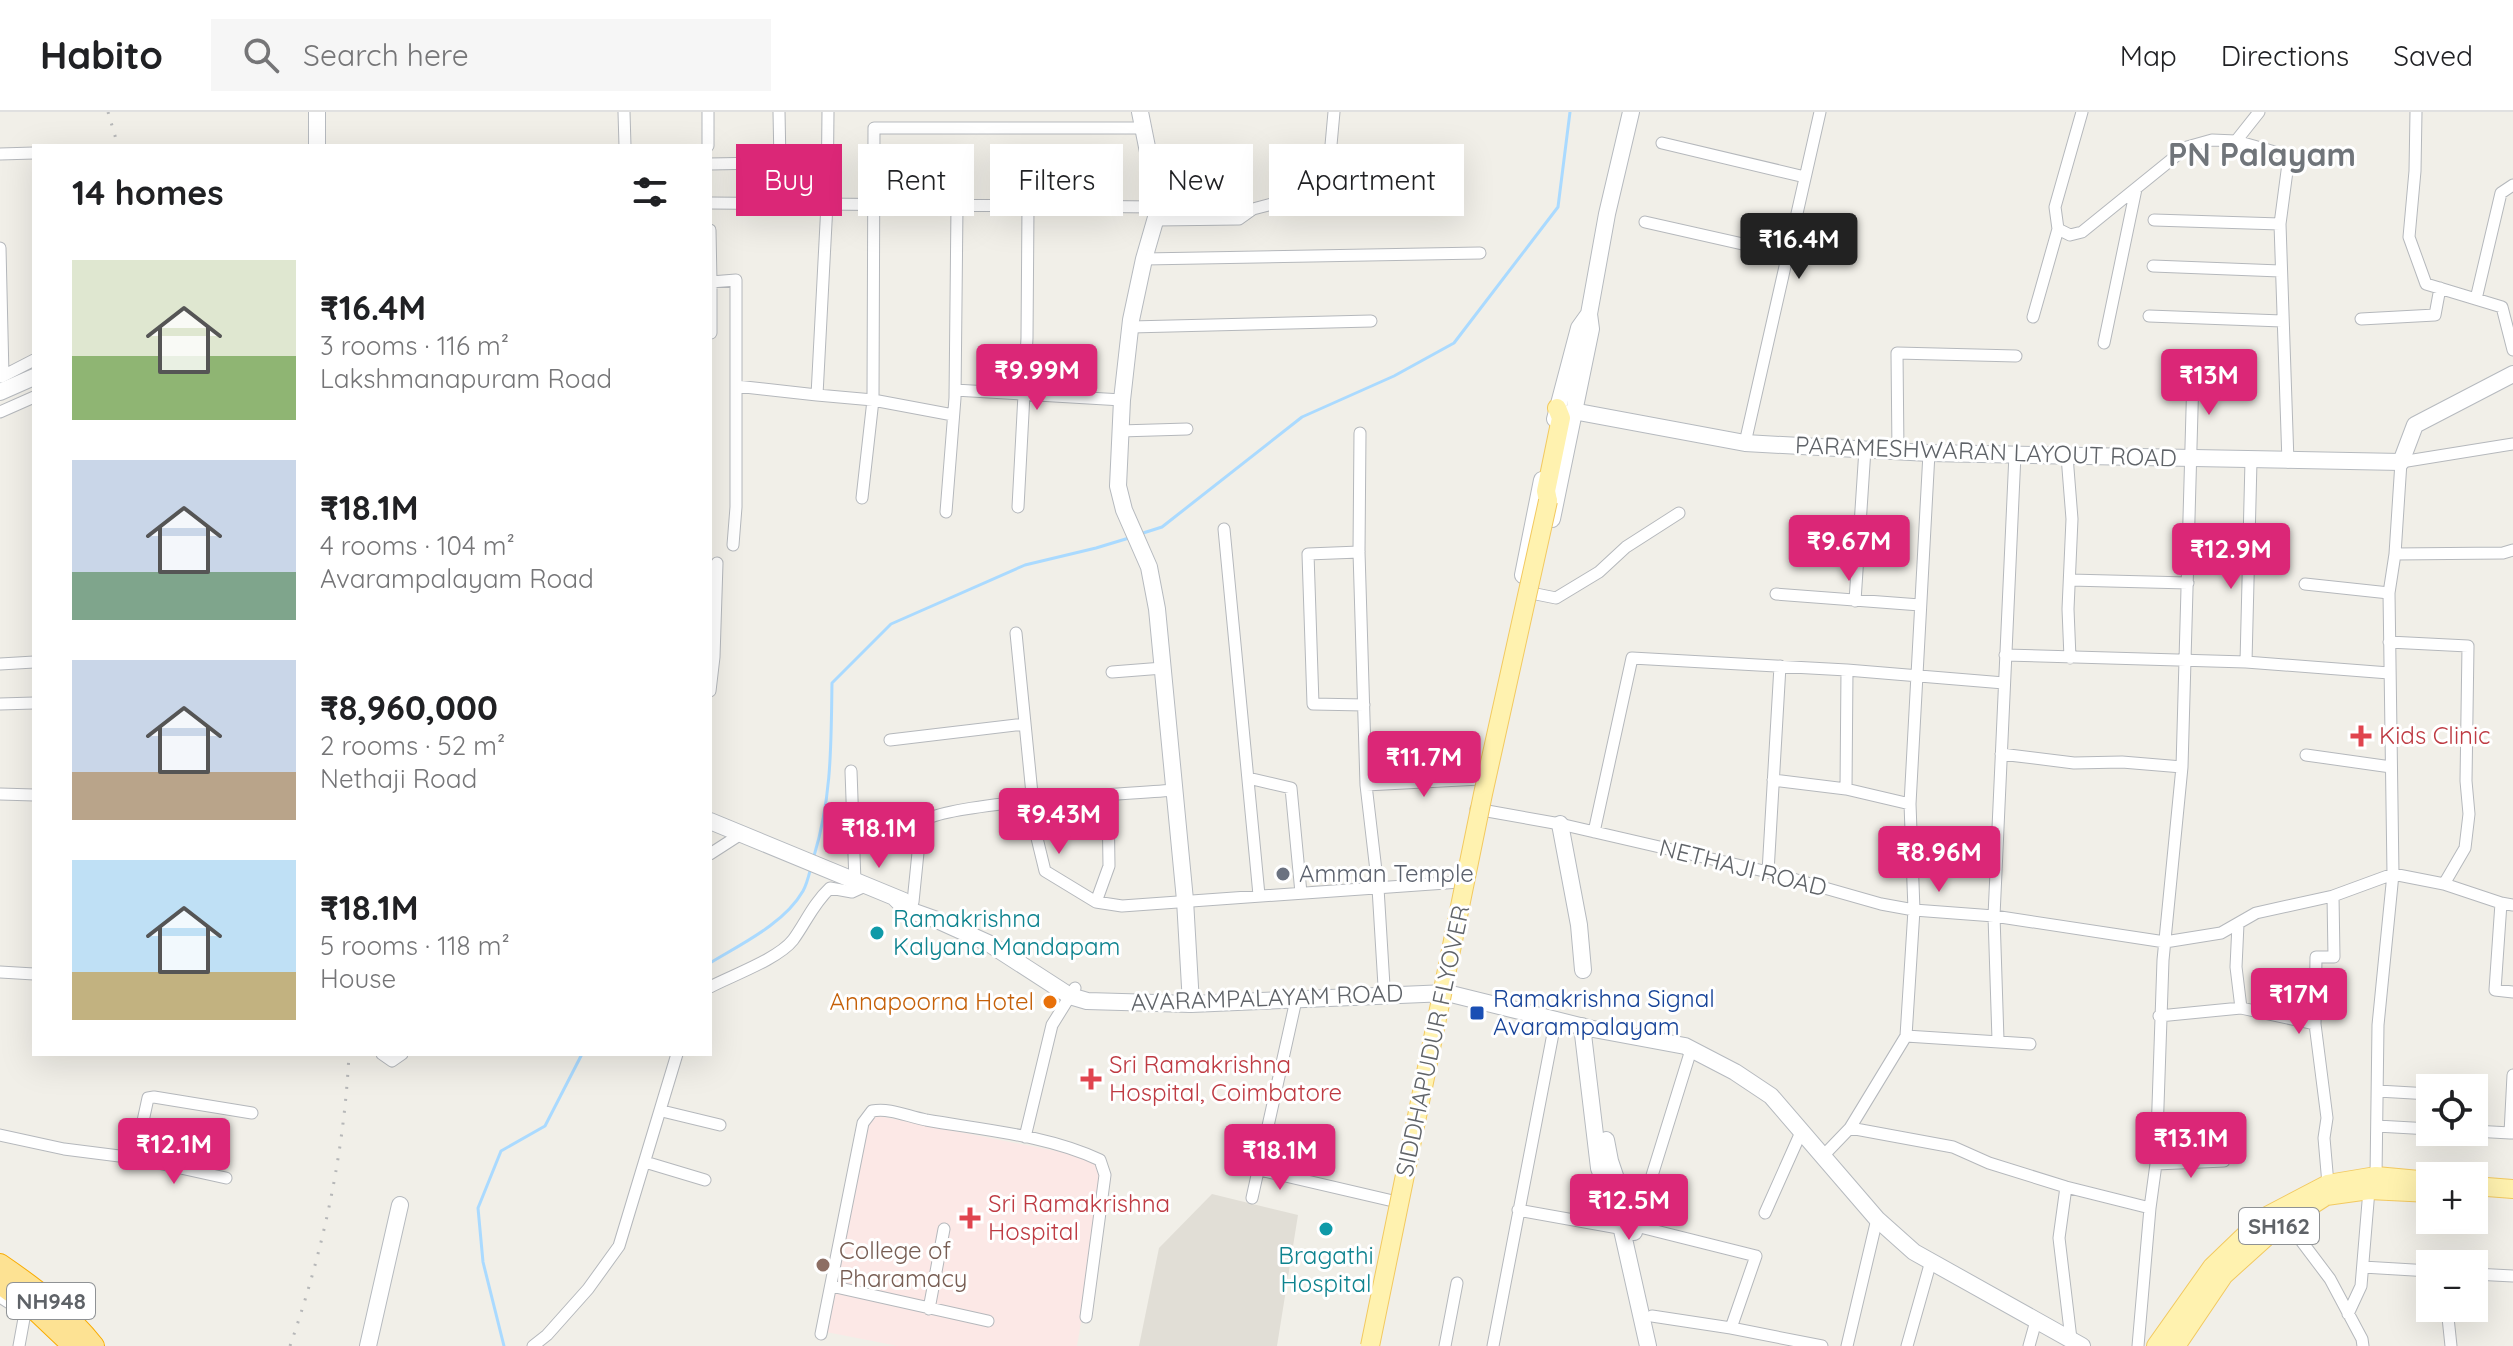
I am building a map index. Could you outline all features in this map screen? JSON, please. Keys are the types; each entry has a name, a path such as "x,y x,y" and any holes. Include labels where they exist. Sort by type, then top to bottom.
{"highway":[{"name":"NH948","path":"0,1264 53,1303 94,1346"},
{"name":"NH948","path":"0,1284 33,1308 73,1346"}],"main road":[{"name":"SIDDHAPUDUR FLYOVER","path":"1370,1346 1565,409"},
{"name":"SIDDHAPUDUR FLYOVER","path":"1555,463 1569,437"},
{"name":"SH162","path":"2176,1346 2224,1275 2282,1215 2328,1184 2416,1181"},
{"name":"SH162","path":"2156,1346 2212,1267 2263,1218 2282,1215 2326,1196 2372,1183 2416,1191"},
{"path":"2488,1187 2513,1189"},
{"path":"2488,1198 2513,1200"}],"street":[{"path":"317,112 317,144"},
{"path":"624,112 625,144"},
{"path":"708,112 708,144"},
{"path":"779,112 780,144"},
{"path":"827,144 828,112"},
{"path":"1022,112 1022,128"},
{"path":"1253,209 1306,195 1328,178 1334,112"},
{"path":"1370,1346 1393,1201 1480,809 1480,779 1565,409 1579,328 1589,314 1607,214 1631,112"},
{"path":"1745,443 1820,112"},
{"path":"2033,317 2058,229 2055,207 2082,112"},
{"path":"2236,141 2259,112"},
{"path":"2416,112 2409,237 2426,284 2502,307 2513,350"},
{"path":"874,144 874,128 1022,128 1142,120"},
{"name":"AVARAMPALAYAM ROAD","path":"1142,120 1146,144"},
{"path":"2058,229 2070,235 2082,232 2187,147 2212,140 2236,141 2289,156 2280,224 2288,462"},
{"path":"1662,143 1805,177"},
{"path":"0,154 32,153"},
{"path":"712,164 736,164"},
{"path":"2476,299 2501,193 2513,185"},
{"path":"2104,343 2136,188"},
{"path":"712,203 736,203"},
{"path":"817,395 826,216"},
{"path":"862,498 873,400 874,216"},
{"path":"946,512 955,390 957,216"},
{"path":"1018,507 1025,394 1028,216"},
{"name":"AVARAMPALAYAM ROAD","path":"1157,216 1144,259 1131,327 1122,400 1118,486 1124,510 1149,567 1157,609 1185,900 1191,999 1296,1000 1441,990 1691,1050 1735,1072 1771,1096 1877,1219 1914,1252 2077,1342"},
{"path":"1198,216 1239,219 1243,216"},
{"path":"2154,220 2280,224"},
{"path":"1645,222 1787,254"},
{"path":"0,248 1,381"},
{"path":"1144,259 1480,253"},
{"path":"2153,266 2280,271"},
{"path":"712,282 736,280 736,507 733,545"},
{"path":"2361,319 2435,315 2440,288"},
{"path":"2149,316 2282,321"},
{"path":"1131,327 1371,321"},
{"path":"1898,452 1897,353 2016,356"},
{"path":"1,381 32,361"},
{"path":"2348,1314 2361,1286 2372,1183 2377,1126 2378,1025 2393,874 2389,593 2395,554 2401,462 2415,425 2513,374"},
{"path":"2138,1346 2156,1164 2159,1016 2182,767 2193,375"},
{"path":"1,381 32,377"},
{"path":"736,386 873,400 953,415"},
{"path":"955,390 1122,400"},
{"path":"0,412 32,398"},
{"path":"1370,1346 1460,882 1536,594 1569,437 1565,409"},
{"name":"PARAMESHWARAN LAYOUT ROAD","path":"1565,409 1745,443 1929,453 2401,462"},
{"path":"1120,431 1187,429"},
{"path":"1360,433 1359,552 1366,785 1378,888 1384,986"},
{"path":"2401,462 2513,444"},
{"path":"1855,601 1865,449"},
{"path":"1824,1155 1850,1128 1906,1036 1914,910 1910,804 1929,453"},
{"path":"1998,1040 1994,916 2015,454"},
{"path":"2067,456 2072,519 2070,658"},
{"path":"2246,662 2251,461"},
{"path":"1536,594 1556,598 1599,572 1626,547 1679,513"},
{"path":"1224,529 1259,895"},
{"path":"2395,554 2503,553 2513,550"},
{"path":"1359,552 1308,554 1308,569 1313,704 1364,705"},
{"path":"712,674 717,563"},
{"path":"2070,580 2188,583"},
{"path":"2305,584 2389,593"},
{"path":"1776,594 1920,605"},
{"path":"1016,633 1032,802 1045,871 1096,902 1122,906 1460,882"},
{"path":"2389,642 2468,646 2466,781 2469,814 2465,848 2444,884"},
{"path":"2005,655 2246,662 2389,673"},
{"path":"1594,832 1632,658 1847,670 2004,683"},
{"path":"0,664 32,662"},
{"path":"1768,872 1780,666"},
{"path":"1112,672 1163,668"},
{"path":"1846,789 1847,670"},
{"path":"0,704 32,703"},
{"path":"890,740 1024,724"},
{"path":"2001,754 2074,763 2122,762 2182,767"},
{"path":"2306,755 2391,767"},
{"path":"712,986 777,956 793,940 815,903 830,888 852,892 856,882 851,771"},
{"path":"1248,778 1291,788 1301,893"},
{"path":"1366,785 1480,779"},
{"path":"1773,780 1846,789 1910,804"},
{"path":"913,902 921,823 926,817 951,811 1032,802 1174,790"},
{"path":"0,794 32,795"},
{"path":"1096,902 1109,866 1108,797"},
{"name":"NETHAJI ROAD","path":"1480,809 1560,824 1768,872 1881,904 1914,910 1994,916 2165,942 2221,933 2256,913 2333,896 2393,874"},
{"path":"712,822 895,898 945,913 990,934 1072,992"},
{"path":"1560,824 1579,925 1583,970"},
{"path":"712,853 741,834"},
{"path":"2393,874 2444,884 2507,904 2495,990 2513,992"},
{"path":"2328,1184 2324,1138 2327,1118 2315,1024 2316,957 2334,957 2333,896"},
{"path":"895,898 906,909 937,920 1006,953 1072,992 1191,999 1384,986 1441,990"},
{"path":"2238,924 2236,967 2241,1008"},
{"path":"0,972 32,974"},
{"path":"1025,1137 1052,1025 1072,992"},
{"path":"1252,1198 1296,1000"},
{"path":"2159,1016 2241,1008 2315,1024"},
{"path":"1493,1346 1556,1018"},
{"path":"1585,1027 1599,1168 1627,1228 1658,1346"},
{"path":"1906,1036 2030,1044"},
{"path":"1648,1346 1627,1228 1641,1211 1691,1050"},
{"path":"533,1346 547,1335 609,1263 619,1246 676,1056"},
{"path":"2488,1132 2511,1133 2513,1075"},
{"path":"2378,1091 2416,1093"},
{"path":"135,1158 148,1098 252,1113"},
{"path":"821,1334 863,1123 872,1111 886,1109 916,1118 1025,1137 1084,1152 1100,1160 1105,1175 1086,1317"},
{"path":"662,1111 720,1125"},
{"path":"2377,1126 2416,1128"},
{"path":"1850,1128 1953,1147 1989,1163 2066,1187 2150,1208"},
{"path":"1765,1213 1802,1130"},
{"path":"0,1135 64,1149 135,1158 226,1178"},
{"path":"2156,1164 2224,1161"},
{"path":"645,1162 705,1180"},
{"path":"1260,1170 1393,1201"},
{"path":"2066,1187 2059,1238 2077,1342"},
{"path":"368,1346 400,1205"},
{"path":"1518,1210 1627,1228 1756,1256 1731,1328"},
{"path":"2282,1215 2330,1279 2363,1346"},
{"path":"1847,1346 1877,1219"},
{"path":"929,1309 944,1229"},
{"path":"1907,1346 1931,1261"},
{"path":"2363,1267 2416,1270"},
{"path":"2488,1275 2513,1276"},
{"path":"1445,1346 1457,1283"},
{"path":"831,1286 988,1321"},
{"path":"0,1297 25,1313 60,1346"},
{"path":"19,1346 25,1313"},
{"path":"1652,1316 1822,1346"},
{"path":"2029,1346 2036,1321"},
{"path":"2448,1322 2451,1346"}],"shaded area":[{"name":"Sri Ramakrishna Hospital","path":"864,1113 1092,1158 1100,1177 1092,1259 1077,1346 898,1346 821,1331"},
{"path":"1212,1194 1298,1215 1277,1346 1139,1346 1159,1248"}],"waterway":[{"path":"1140,534 1162,527 1302,417 1394,376 1454,343 1558,207 1570,112"},
{"path":"814,856 827,791 832,683 891,624 1025,565 1129,538"},
{"path":"712,962 785,914 803,891 811,867"},
{"path":"504,1346 483,1262 478,1208 501,1151 545,1126 581,1056"}],"railway":[{"path":"108,112 117,144"},
{"path":"290,1346 330,1202 342,1129 349,1056"}],"place":[{"name":"Kids Clinic","path":"2361,736"},
{"name":"Amman Temple","path":"1283,874"},
{"name":"Ramakrishna Kalyana Mandapam","path":"877,933"},
{"name":"Annapoorna Hotel","path":"1050,1002"},
{"name":"Ramakrishna Signal Avarampalayam","path":"1477,1013"},
{"name":"Sri Ramakrishna Hospital, Coimbatore","path":"1091,1079"},
{"name":"Sri Ramakrishna Hospital","path":"970,1218"},
{"name":"Bragathi Hospital","path":"1326,1229"},
{"name":"College of Pharamacy","path":"823,1265"}],"district":[{"name":"PN Palayam","path":"2262,155"}]}
